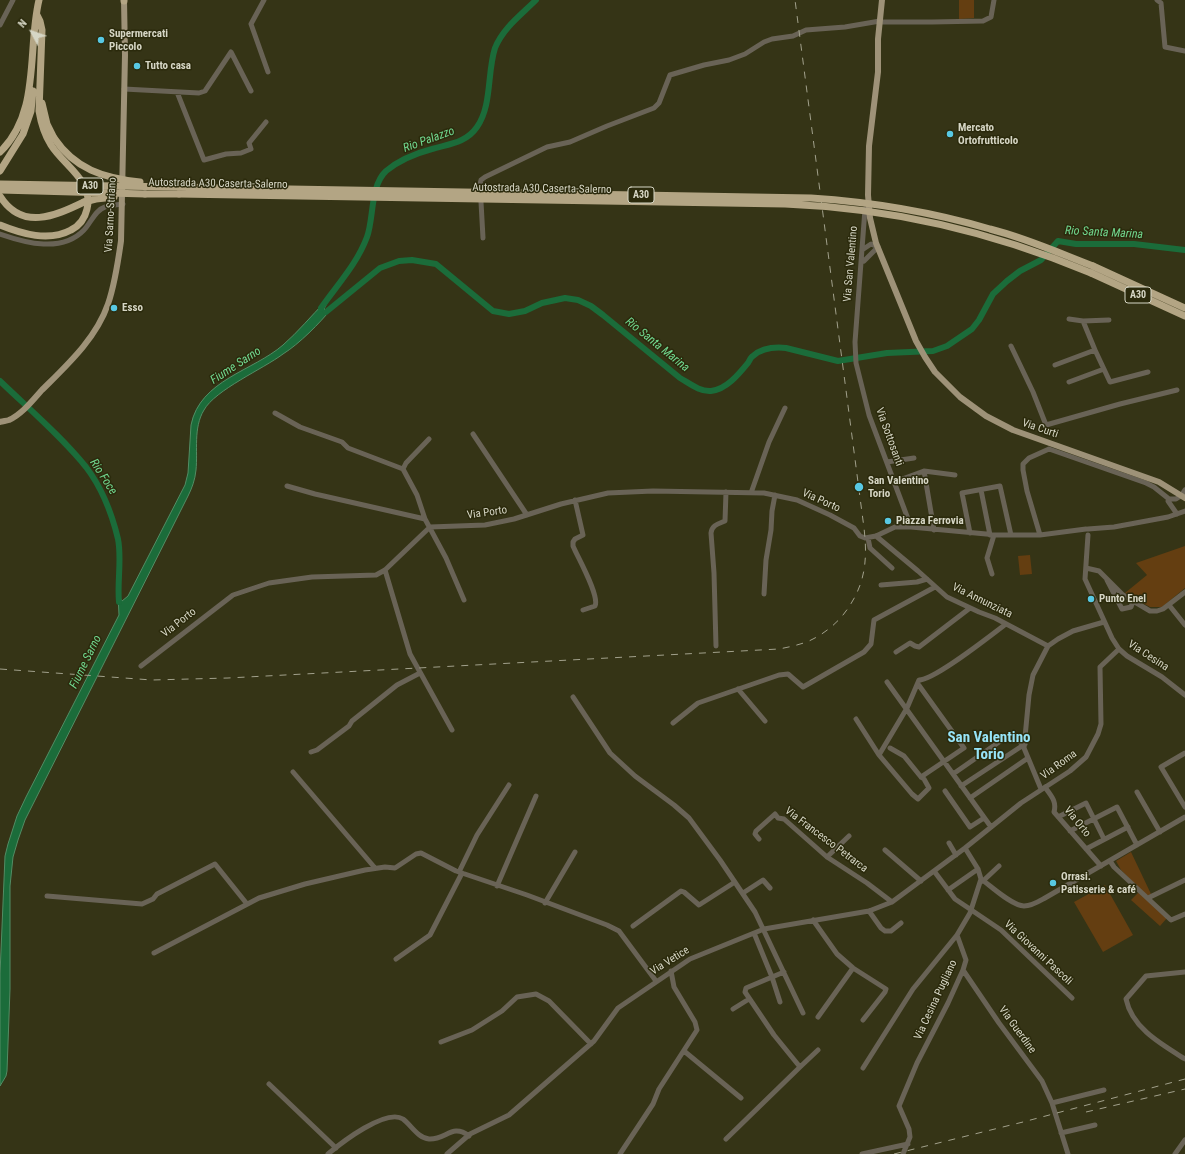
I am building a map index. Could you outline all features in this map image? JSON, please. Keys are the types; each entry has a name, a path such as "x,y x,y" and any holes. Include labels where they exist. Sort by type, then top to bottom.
{"highway":[{"path":"0,152 16,130 25,111 29,93 39,0"},
{"path":"0,225 22,233 39,236 53,236 65,233 76,227 86,213 88,198 86,189 76,174 54,150 45,135 39,111 42,30 37,15"},
{"path":"0,171 23,134 31,111 33,93 32,61"},
{"path":"40,87 47,124 54,138 65,152 75,161 99,174 130,181 180,187"},
{"name":"Autostrada A30 Caserta-Salerno","path":"0,184 811,198 884,205 930,214 991,229 1044,246 1185,316"},
{"name":"Autostrada A30 Caserta-Salerno","path":"0,190 145,194 785,204 835,207 919,220 970,231 1092,270 1185,308"},
{"path":"0,196 4,203 15,212 26,217 36,218 59,214 84,202 105,198 136,197 145,194"}],"main road":[{"name":"Via Sarno-Striano","path":"0,422 9,420 23,410 67,365 86,343 99,322 107,305 118,264 121,241 123,204 124,0"},
{"name":"Via San Valentino","path":"882,0 878,39 878,72 869,146 868,195 870,218 878,247 916,341"},
{"name":"Via Curti","path":"916,341 930,365 960,397 986,416 1013,430 1159,482 1183,495"}],"street":[{"path":"0,25 13,0"},
{"path":"264,0 251,24 268,72"},
{"path":"483,238 481,180 547,147 570,142 654,108 659,104 670,75 704,65 729,60 745,54 764,42 772,39 793,36 806,30 845,27 880,22 983,21 991,17 994,0"},
{"path":"1157,0 1161,3 1164,47 1185,51"},
{"path":"124,89 199,93 205,91 231,52 251,91"},
{"path":"178,92 204,160 226,154 241,153 251,149 249,143 266,122"},
{"name":"Via San Valentino","path":"855,353 868,176"},
{"path":"0,234 28,243 46,244 64,241 76,236 84,230 97,213 104,207 123,204"},
{"path":"862,250 871,244 878,247 864,261"},
{"path":"1069,319 1083,321 1095,319 1109,320"},
{"path":"1083,321 1110,382 1148,372"},
{"path":"1011,346 1033,392 1046,425 1177,390"},
{"path":"1055,366 1095,350"},
{"name":"Via Sottosanti","path":"855,353 856,363 869,415 911,527"},
{"path":"1069,382 1104,369"},
{"path":"750,493 769,442 785,408"},
{"path":"275,413 300,427 342,442 348,448 403,469 417,494 425,519 446,558 464,600"},
{"path":"473,434 527,515"},
{"path":"403,469 406,463 429,439"},
{"path":"1040,535 1028,491 1023,464 1029,458 1049,449 1154,486 1169,498 1176,500 1183,495"},
{"path":"887,462 914,458"},
{"path":"894,482 924,472 955,475"},
{"path":"924,472 934,530"},
{"path":"287,486 425,519"},
{"path":"970,533 962,493 1000,486 1012,536"},
{"path":"981,490 992,535 986,558 992,574"},
{"name":"Via Porto","path":"142,666 233,595 270,583 312,577 376,576 385,570 430,528 485,525 514,519 575,500 608,493 653,491 764,493 797,500 854,528 860,536 866,538"},
{"path":"716,646 711,529 725,521 726,492"},
{"path":"764,594 766,560 771,530 774,495"},
{"path":"1169,498 1169,504 1182,513"},
{"path":"575,500 583,535 572,542 594,590 597,600 595,606 584,610"},
{"path":"892,568 870,548 866,538 876,536 895,527 911,527 992,535 1040,535 1078,530 1087,532 1182,513"},
{"path":"1087,532 1085,579 1104,622 1119,649"},
{"name":"Via Annunziata","path":"876,536 947,597 1006,624 1048,646"},
{"path":"1086,568 1099,571 1123,595 1150,611 1163,609 1185,592"},
{"path":"385,570 407,648 413,663 452,730"},
{"path":"1106,577 1122,609 1131,607 1133,601"},
{"path":"881,585 917,582 927,579"},
{"path":"673,723 698,703 784,674 788,674 803,686 864,652 871,644 874,620 935,587"},
{"path":"1169,605 1185,625"},
{"path":"896,652 910,643 918,647 970,608"},
{"path":"1024,744 1028,695 1033,675 1048,646 1066,634 1104,622"},
{"path":"879,755 907,708 919,680 924,680 939,672 1006,624"},
{"name":"Via Roma","path":"991,827 1021,803 1070,771 1086,757 1098,734 1101,724 1100,667 1119,649"},
{"name":"Via Cesina","path":"1119,649 1131,659 1162,677 1184,694"},
{"path":"311,752 315,751 349,726 352,721 397,685 420,673"},
{"path":"887,682 991,827"},
{"path":"918,684 964,748 921,777"},
{"path":"738,689 765,721"},
{"path":"573,698 610,753 635,776 689,818 736,882 764,929 803,1013"},
{"path":"856,719 879,755 918,799 929,788 924,779 904,756 890,748"},
{"path":"953,774 1012,733 1024,744"},
{"path":"962,786 1024,744"},
{"name":"Via Orto","path":"1024,744 1028,758 1043,788 1055,802 1056,806 1054,812 1101,866"},
{"path":"1184,755 1161,767 1185,807"},
{"path":"970,798 1028,758"},
{"path":"293,772 375,868"},
{"path":"396,959 430,935 477,835 509,785"},
{"path":"945,791 970,827 984,818"},
{"path":"1137,792 1160,832"},
{"path":"498,886 536,796"},
{"path":"1058,816 1086,803 1104,840"},
{"path":"1070,831 1117,807 1137,845"},
{"name":"Via Francesco Petrarca","path":"759,839 755,834 756,831 775,814 778,818 784,819 827,857 892,902"},
{"path":"965,848 978,869 982,880 1014,903 1025,906 1033,905 1185,817"},
{"name":"Via Vetice","path":"447,1154 469,1136 510,1115 592,1044 618,1008 690,959 764,929 869,911 892,902 991,827"},
{"path":"1086,849 1128,827"},
{"path":"827,857 848,836"},
{"path":"949,843 956,855"},
{"path":"885,850 921,881"},
{"path":"545,903 575,852"},
{"path":"154,953 259,898 305,884 375,868 395,868 416,854 421,853 460,873 607,925 619,931 656,981"},
{"path":"1110,861 1114,867 1171,920 1185,914"},
{"path":"47,896 142,904 153,899 156,894 216,864 247,904"},
{"path":"863,1068 913,989 957,935 971,910 982,880 1000,866"},
{"path":"948,890 978,869"},
{"name":"Via Giovanni Pascoli","path":"934,871 955,899 1001,930 1072,998"},
{"path":"743,893 763,880 770,888"},
{"path":"1148,898 1185,880"},
{"path":"633,926 681,891 699,905 736,882"},
{"path":"869,911 881,928 885,931 890,931 901,923"},
{"path":"814,920 837,954 854,968 886,989 863,1020"},
{"path":"754,933 780,1002"},
{"name":"Via Cesina Pugliano","path":"908,1144 910,1137 909,1129 899,1106 917,1063 963,970 966,960 957,935"},
{"path":"818,1017 854,968"},
{"name":"Via Guerdine","path":"963,970 1042,1081 1052,1103 1068,1154"},
{"path":"620,1154 653,1104 659,1089 697,1030 695,1022 674,987 671,972"},
{"path":"784,972 746,988 745,992 774,1035 800,1067"},
{"path":"1185,972 1146,976 1126,999 1129,1011 1140,1026 1157,1042 1185,1059"},
{"path":"441,1042 478,1026 502,1011 516,997 536,994 549,1001 592,1044"},
{"path":"733,1009 749,998"},
{"path":"726,1139 818,1050"},
{"path":"684,1051 741,1098"},
{"path":"269,1084 336,1148"},
{"path":"1052,1103 1104,1090"},
{"path":"328,1154 373,1123 395,1117 402,1119 426,1139 434,1138 457,1130 462,1131 469,1136"},
{"path":"1061,1134 1095,1125"},
{"path":"1175,1154 1185,1140"},
{"path":"862,1154 908,1144"},
{"path":"903,1154 908,1144"}],"shaded area":[{"path":"959,0 974,0 974,18 959,19"},
{"name":"Fiume Sarno","path":"325,302 327,303 324,309 326,311 332,308 302,339 274,360 229,387 210,402 204,410 198,424 196,470 191,490 25,820 13,857 10,886 10,989 7,1071 6,1076 0,1086 0,974 5,856 17,816 119,615 118,595 122,601 128,596 185,485 188,473 191,425 196,410 205,397 216,387 271,354 283,345"},
{"path":"1185,546 1185,588 1162,607 1150,607 1125,593 1147,575 1136,563"},
{"path":"1030,555 1032,574 1020,575 1018,556"},
{"path":"1131,852 1151,894 1147,896 1121,870 1116,861"},
{"path":"1105,885 1133,935 1103,952 1074,902"},
{"path":"1139,892 1167,918 1160,926 1131,900"}],"waterway":[{"name":"Rio Palazzo","path":"321,308 363,247 369,229 377,185 381,177 391,167 408,158 457,142 473,132 482,119 485,109 491,68 498,41 513,22 536,0"},
{"name":"Rio Santa Marina","path":"326,312 380,268 399,261 412,260 436,264 493,311 509,314 525,311 542,303 565,298 578,300 591,306 680,378 699,389 711,391 727,385 741,372 752,357 761,351 769,349 786,348 838,361 887,353 933,351 947,346 972,329 979,320 993,294 1020,271 1041,260 1058,241 1076,244 1134,244 1185,250"},
{"name":"Rio Foce","path":"0,381 66,444 86,467 102,492 113,520 118,539 120,554 119,602"}],"railway":[{"path":"0,669 152,680 228,678 779,649 809,641 832,626 843,615 856,594 863,574 866,552 795,0"},
{"path":"894,1154 1023,1122 1185,1079"},
{"path":"1086,1112 1185,1089"}],"place":[{"name":"Supermercati Piccolo","path":"101,40"},
{"name":"Tutto casa","path":"137,66"},
{"name":"Mercato Ortofrutticolo","path":"950,134"},
{"name":"Esso","path":"114,308"},
{"name":"San Valentino Torio","path":"859,487"},
{"name":"Piazza Ferrovia","path":"888,521"},
{"name":"Punto Enel","path":"1091,599"},
{"name":"Orrasi. Patisserie & café","path":"1053,883"}],"district":[{"name":"San Valentino Torio","path":"989,746"}]}
